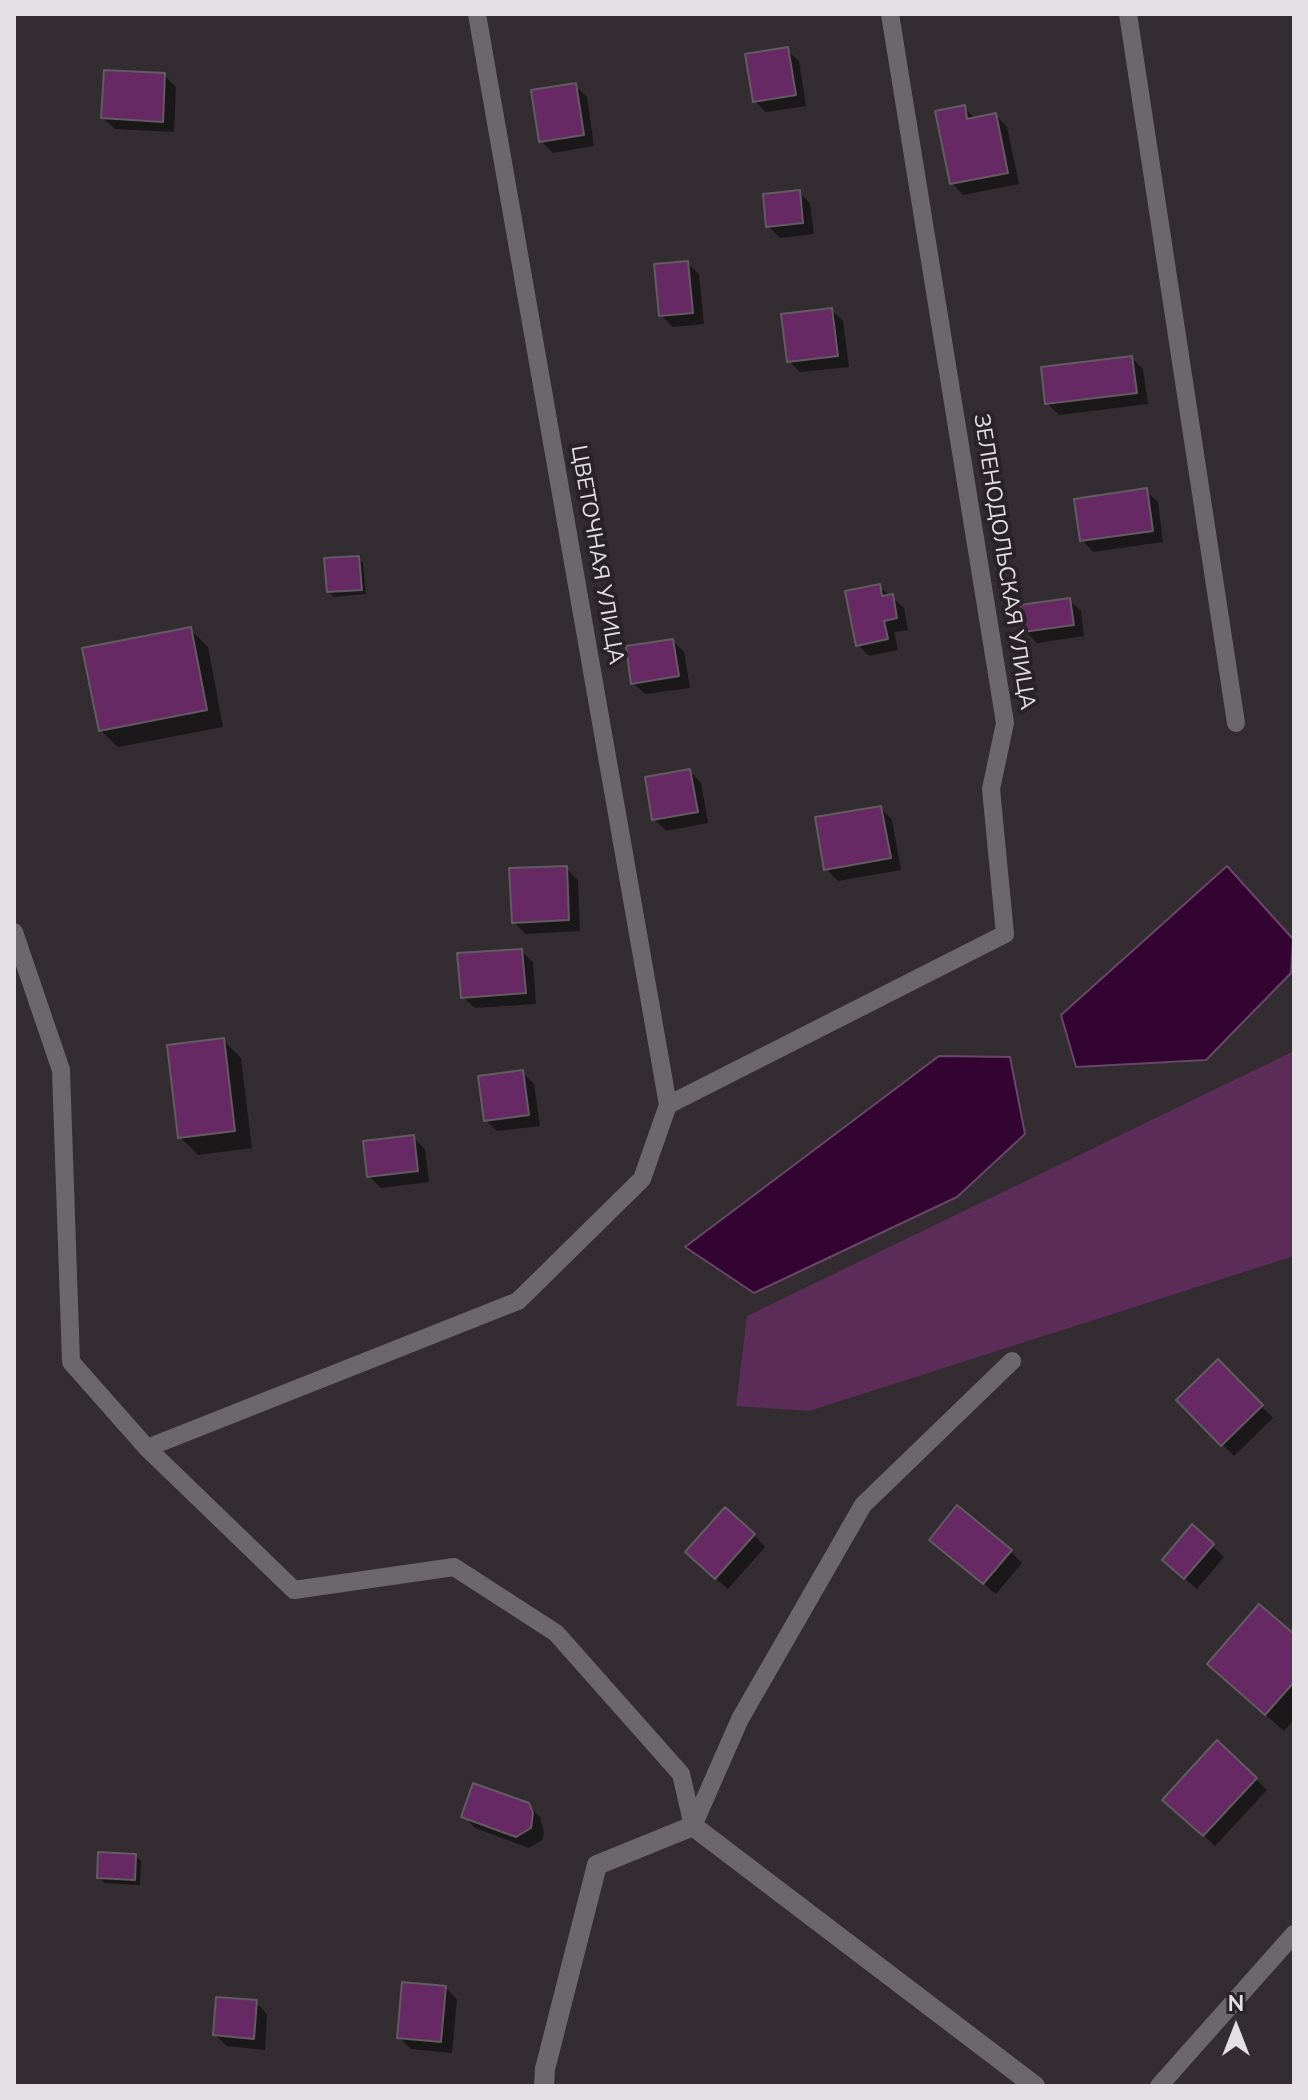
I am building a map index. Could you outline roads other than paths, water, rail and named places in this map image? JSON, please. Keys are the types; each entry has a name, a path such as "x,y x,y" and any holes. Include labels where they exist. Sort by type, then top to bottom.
{"street":[{"path":"544,2086 545,2069 597,1865 693,1826 1035,2086"}],"lane":[{"name":"ЦВЕТОЧНАЯ УЛИЦА","path":"477,14 668,1105"},
{"name":"ЗЕЛЕНОДОЛЬСКАЯ УЛИЦА","path":"668,1105 1005,934 991,789 1005,723 890,14"},
{"path":"1128,14 1236,723"},
{"path":"14,932 61,1070 71,1362 147,1448 294,1590 454,1567 556,1633 681,1774 693,1826"},
{"path":"147,1448 518,1301 642,1179 668,1105"},
{"path":"693,1826 740,1719 863,1505 1012,1361"},
{"path":"1159,2086 1294,1934"}]}
